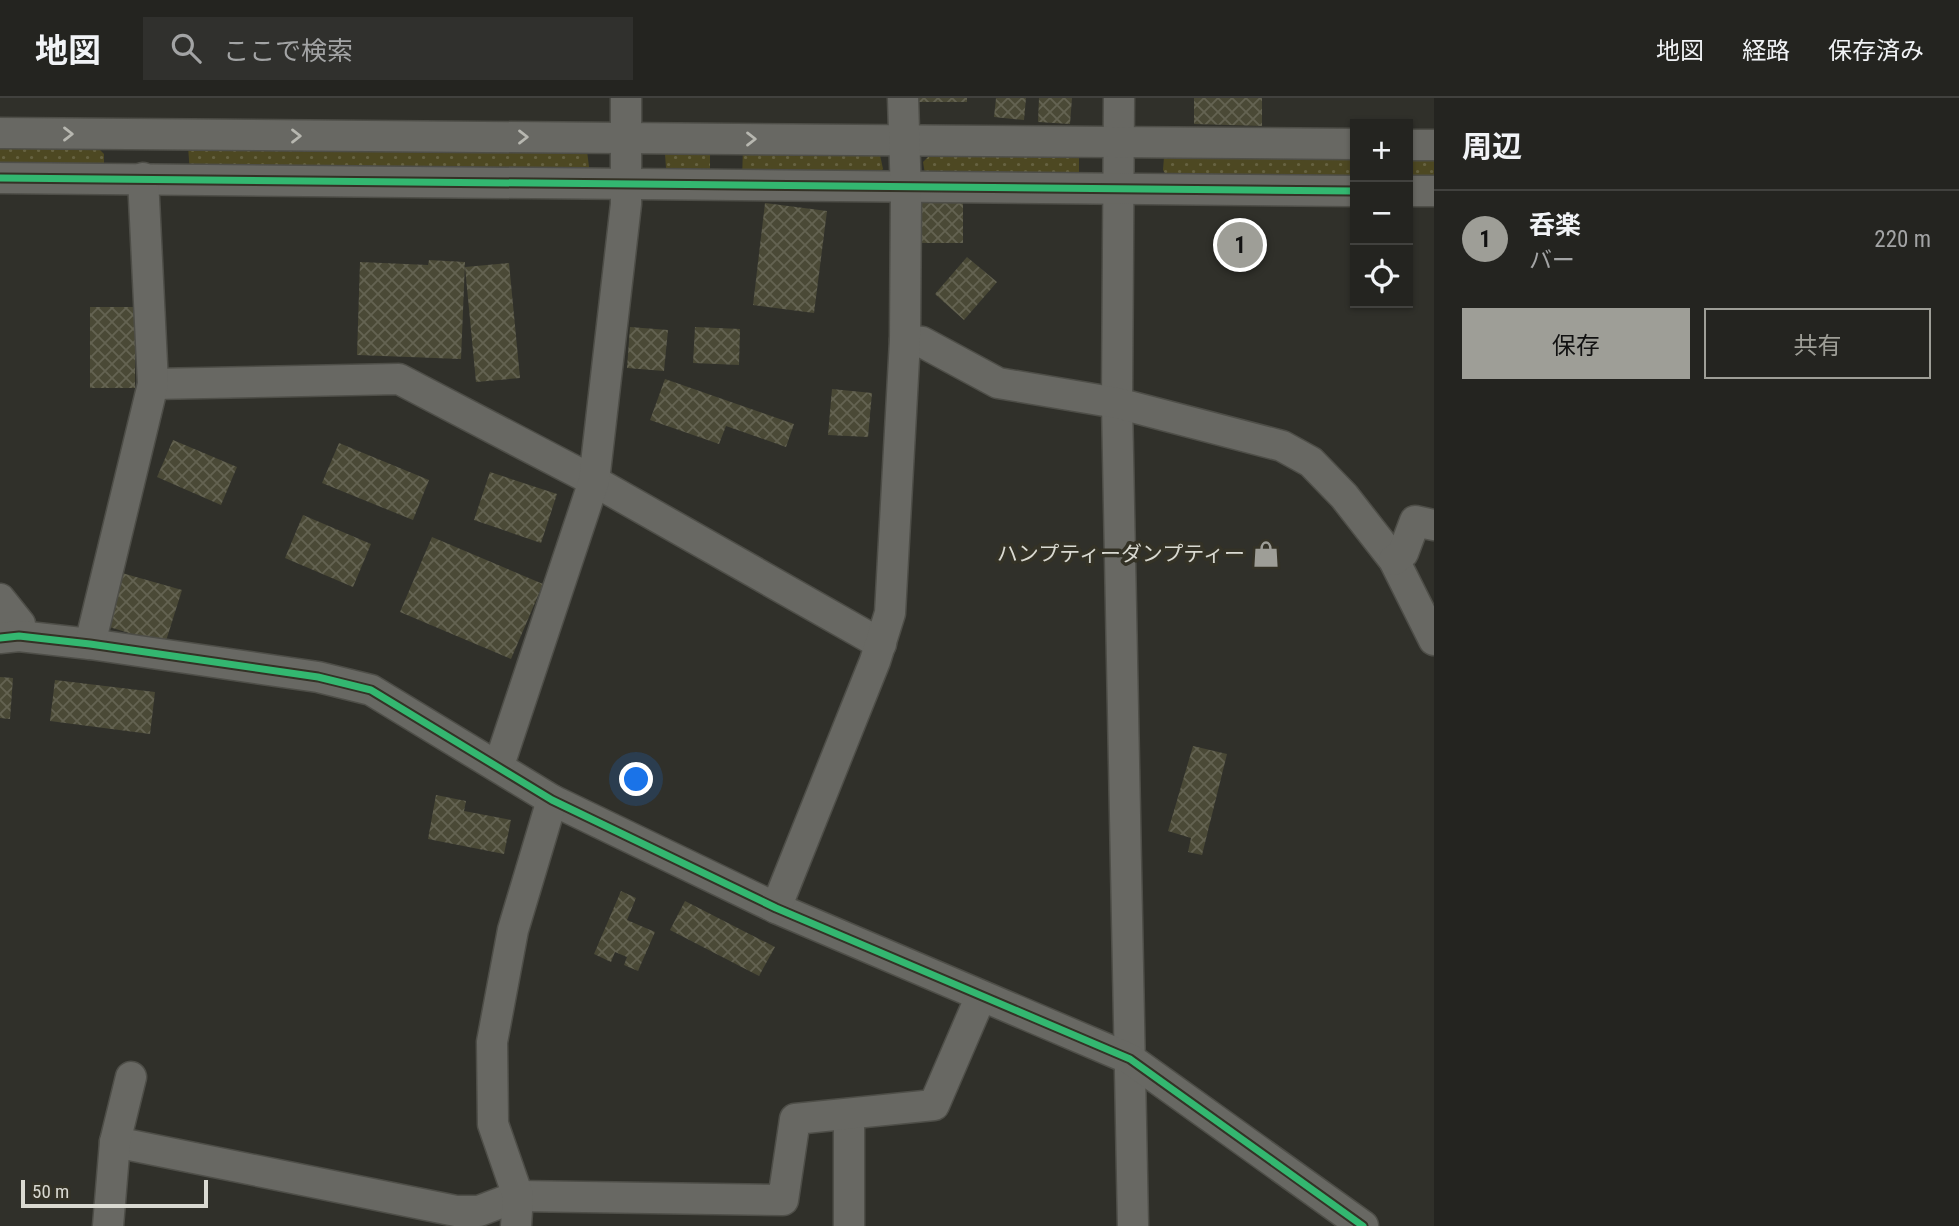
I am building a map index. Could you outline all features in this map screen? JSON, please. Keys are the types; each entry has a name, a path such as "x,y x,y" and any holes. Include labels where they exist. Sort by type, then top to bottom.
{"street":[{"path":"499,765 594,481 626,185 626,98"},
{"path":"776,908 881,644 891,602 905,340 906,186 902,98"},
{"path":"1119,98 1117,403 1133,1226"},
{"path":"0,134 1350,144"},
{"path":"1413,145 1434,145"},
{"path":"0,178 1350,191"},
{"path":"90,644 153,384 143,178"},
{"path":"1413,191 1434,191"},
{"path":"905,340 922,342 998,383 1117,403 1282,446 1311,462 1344,496 1394,560 1434,640"},
{"path":"153,384 399,379 594,481 881,644"},
{"path":"1394,560 1403,553 1416,521 1434,526"},
{"path":"0,599 20,624 10,637"},
{"path":"10,637 90,644 318,677 371,690 499,765 552,800 776,908 1130,1059 1363,1226"},
{"path":"516,1226 518,1196 493,1124 492,1042 513,930 552,800"},
{"path":"115,1142 456,1211 479,1211 518,1196 783,1199 795,1119 934,1105 981,996"},
{"path":"108,1226 115,1142 131,1077"},
{"path":"849,1114 849,1226"}],"shaded area":[{"path":"0,141 92,142 104,154 104,171 0,171"},
{"path":"188,146 587,151 589,167 579,177 190,174"},
{"path":"675,147 710,147 710,178 677,178 666,168 665,154"},
{"path":"743,147 880,155 883,169 875,179 742,179"},
{"path":"935,150 1070,150 1079,158 1079,172 1069,180 925,174 923,162"},
{"path":"1350,153 1350,183 1167,177 1163,170 1164,157"},
{"path":"1413,153 1434,153 1434,184 1413,183"}],"building":[{"path":"915,98 967,98 967,102 915,102"},
{"path":"996,98 1026,98 1024,120 994,117"},
{"path":"1039,98 1072,98 1070,124 1038,122"},
{"path":"1194,98 1262,98 1262,126 1194,124"},
{"path":"918,200 963,200 963,243 918,243"},
{"path":"765,203 827,211 814,313 753,305"},
{"path":"967,257 997,282 964,320 935,294"},
{"path":"429,260 465,262 461,359 357,355 360,262 428,265"},
{"path":"509,263 520,378 476,382 465,267"},
{"path":"90,307 135,307 135,388 90,388"},
{"path":"630,327 668,330 664,371 627,368"},
{"path":"695,327 740,329 739,365 693,363"},
{"path":"665,379 794,424 786,447 726,426 719,444 650,420"},
{"path":"832,389 872,393 868,437 828,435"},
{"path":"173,440 237,467 221,505 157,477"},
{"path":"339,443 429,480 413,520 322,483"},
{"path":"490,472 557,494 541,543 474,520"},
{"path":"303,515 371,544 353,587 285,558"},
{"path":"432,537 543,584 511,659 400,612"},
{"path":"122,573 182,590 165,644 106,626"},
{"path":"0,677 13,678 10,719 0,718"},
{"path":"55,680 155,692 150,734 50,721"},
{"path":"1193,746 1227,754 1202,855 1188,852 1191,838 1168,831"},
{"path":"436,795 466,801 464,811 511,820 504,854 428,839"},
{"path":"621,891 636,898 627,920 655,932 638,971 624,965 627,957 615,952 611,962 594,954"},
{"path":"685,901 775,947 759,976 670,930"}],"cycle path":[{"path":"0,178 1350,191"},
{"path":"0,638 19,636 90,644 318,677 371,690 552,800 776,908 1130,1059 1363,1226"}],"place":[{"name":"呑楽","path":"1240,245"},
{"name":"ハンプティーダンプティー","path":"1266,554"}]}
